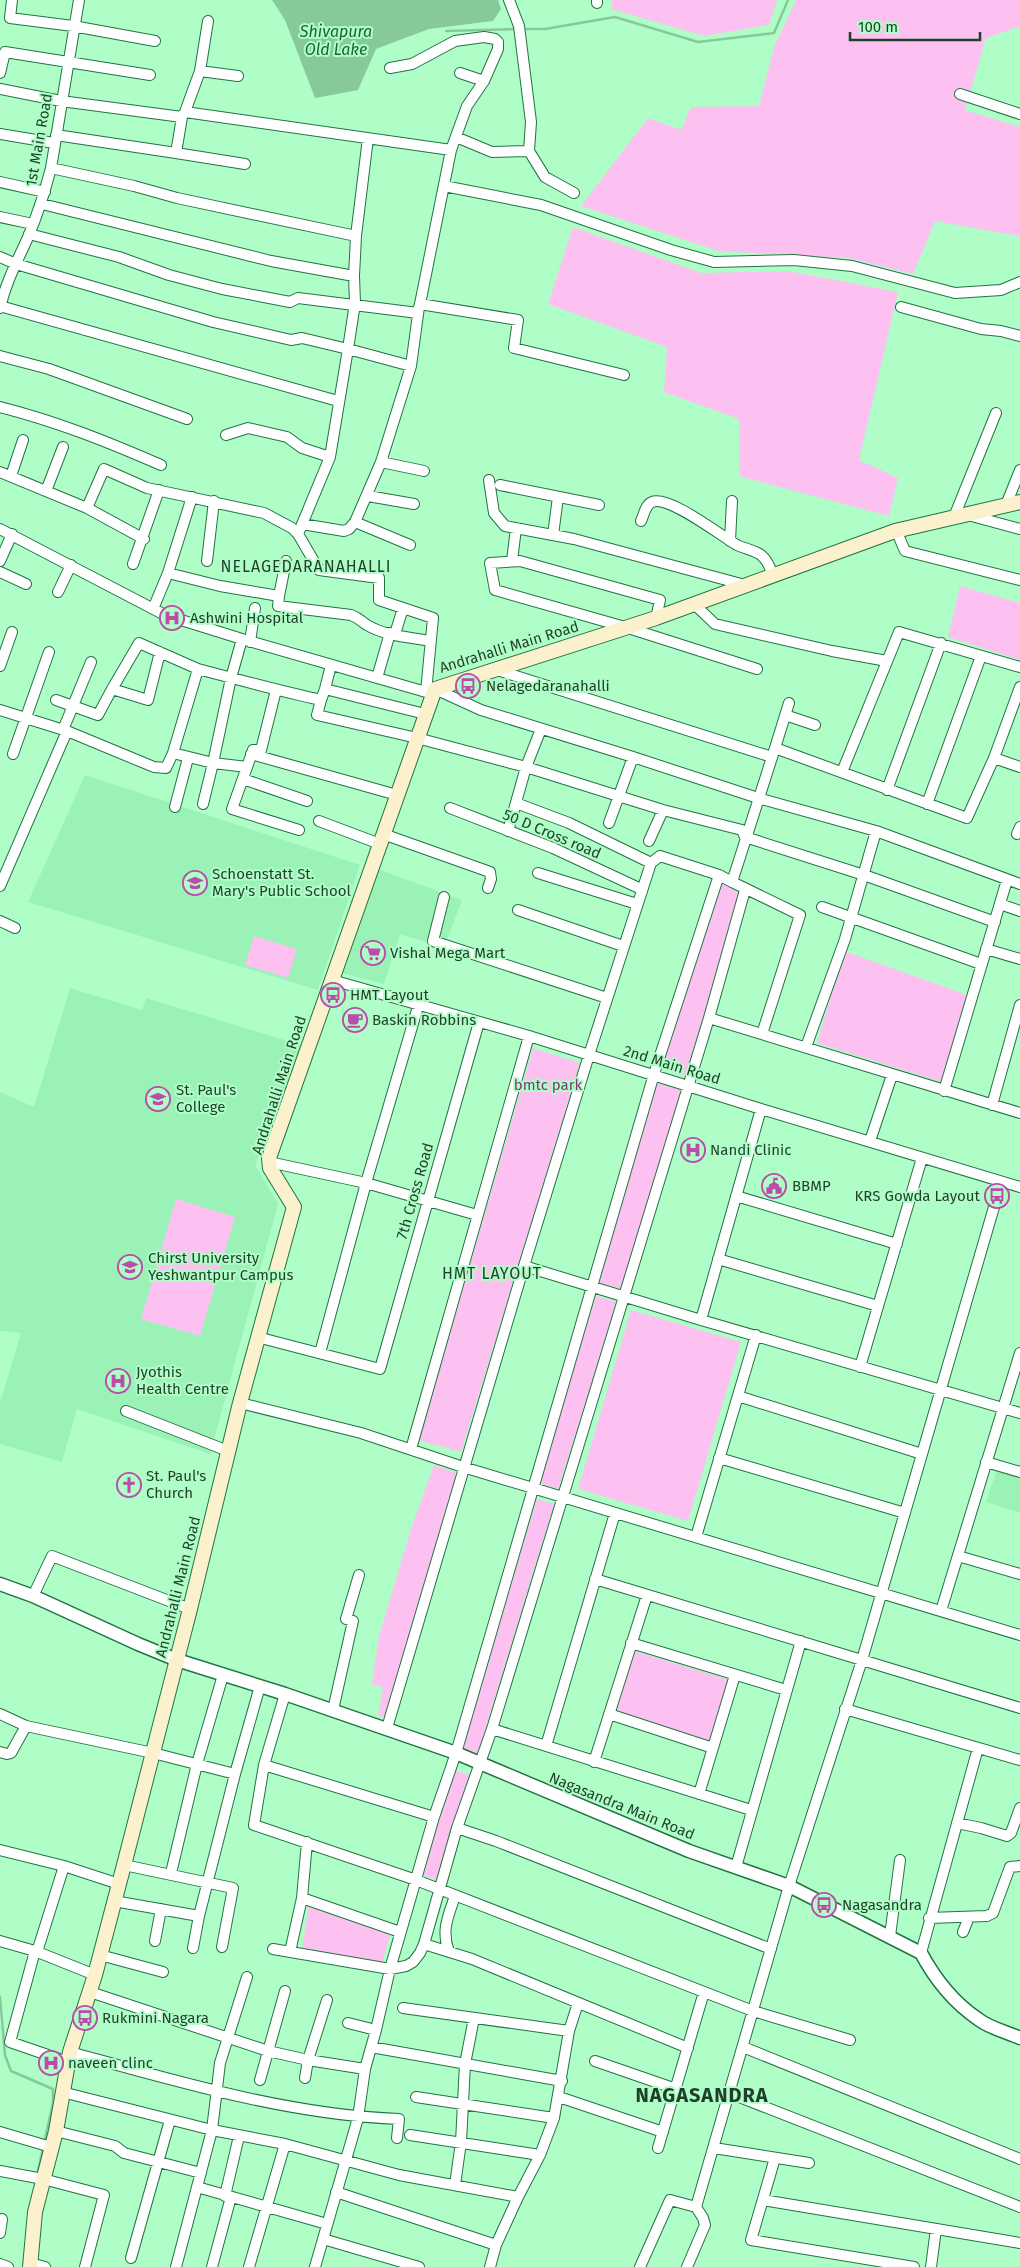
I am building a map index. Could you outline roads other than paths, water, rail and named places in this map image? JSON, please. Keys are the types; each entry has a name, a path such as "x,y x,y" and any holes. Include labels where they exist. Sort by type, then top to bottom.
{"main road":[{"name":"Andrahalli Main Road","path":"30,2265 35,2212 56,2131 69,2057 95,1975 190,1609 257,1337 294,1207 269,1162 417,738 430,690 656,618 899,530 1013,504"}],"street":[{"path":"12,0 10,18 73,26 155,42"},
{"name":"1st Main Road","path":"0,307 2,294 8,278 30,234 42,204 51,168 73,26 79,0"},
{"path":"509,0 520,30 531,122 529,151 545,177 574,193"},
{"path":"176,154 184,115 200,71 208,21"},
{"path":"87,508 104,470 148,488 264,513 292,528 344,531 349,530 355,522 368,496 381,462 411,366 419,308 452,150 467,106 484,81 498,48 498,42 495,39 484,37 456,41 412,64 390,68"},
{"path":"0,73 4,52 150,75"},
{"path":"200,71 238,76"},
{"path":"460,73 484,81"},
{"path":"0,89 61,100 452,150"},
{"path":"960,94 1020,114"},
{"path":"0,134 55,139 245,164"},
{"path":"456,137 492,152 529,151"},
{"path":"368,138 356,236 355,303 330,457 300,529 319,570 379,578 379,600 433,618 430,641 430,690"},
{"path":"51,168 134,186 177,198 356,236"},
{"path":"0,182 45,192"},
{"path":"444,186 541,205 671,250 714,262 794,260 852,266 955,293 1001,290 1020,282"},
{"path":"42,204 271,261 354,276"},
{"path":"0,217 33,224"},
{"path":"30,234 118,257 169,275 257,297 290,302 298,298 419,308 518,320 514,348 624,375"},
{"path":"0,256 16,264 213,322 291,340 302,338 411,366"},
{"path":"0,307 338,400"},
{"path":"900,307 981,329 1001,331 1020,336"},
{"path":"0,356 49,369 187,419"},
{"path":"0,407 32,415 94,436 161,465"},
{"path":"996,413 961,516 1020,529"},
{"path":"226,435 248,428 287,437 302,448 330,457"},
{"path":"11,476 23,440"},
{"path":"46,491 63,447"},
{"path":"381,462 424,471"},
{"path":"1013,504 1020,470"},
{"path":"0,472 87,508 144,538"},
{"path":"489,480 494,513 505,526 553,535 648,558 746,585"},
{"path":"500,485 600,505"},
{"path":"133,564 144,538 159,490"},
{"path":"368,496 414,504"},
{"path":"553,535 558,497"},
{"path":"152,608 168,573 192,498"},
{"path":"207,561 214,501"},
{"path":"641,521 647,506 652,502 658,501 686,512 730,541 762,556 773,575"},
{"path":"730,541 732,501"},
{"path":"355,522 410,545"},
{"path":"512,561 516,528"},
{"path":"0,529 165,615 246,641 377,678 430,690 481,710 758,798 876,831 1020,884"},
{"path":"899,530 899,537 905,551 1020,580"},
{"path":"0,561 12,534"},
{"path":"286,561 278,606 351,615 362,619 366,625 393,634 430,641"},
{"path":"656,618 660,600 520,561 490,563 495,590 625,627 757,669"},
{"path":"58,592 71,566"},
{"path":"0,572 26,584"},
{"path":"168,573 220,586 279,596"},
{"path":"694,604 715,624 832,651 887,661"},
{"path":"203,804 231,678 246,641 255,608"},
{"path":"377,678 403,608"},
{"path":"0,666 12,632"},
{"path":"842,772 899,632 1020,667"},
{"path":"56,700 98,715 139,643 198,669 321,700"},
{"path":"887,790 941,643"},
{"path":"13,754 49,652"},
{"path":"112,689 148,700 160,652"},
{"path":"927,804 981,656"},
{"path":"0,886 65,731 91,662"},
{"path":"331,665 317,715 526,766 662,810 742,830 745,837 864,875 994,922"},
{"path":"0,710 65,731 154,768 166,768 173,753 198,669"},
{"path":"493,669 842,772 967,818 994,758 1020,687"},
{"path":"325,688 425,714"},
{"path":"276,690 261,750 252,750 232,809 299,830"},
{"path":"732,882 788,703"},
{"path":"785,715 815,725"},
{"path":"508,831 526,766 540,729"},
{"path":"173,753 213,763 247,767"},
{"path":"251,754 397,795"},
{"path":"609,824 633,757"},
{"path":"174,806 188,758"},
{"path":"994,758 1020,767"},
{"path":"243,779 308,801"},
{"path":"516,803 569,823 651,863"},
{"name":"50 D Cross road","path":"450,808 553,848 641,889"},
{"path":"648,841 662,810"},
{"path":"319,821 490,872 492,880 488,888"},
{"path":"806,1047 851,917 876,831"},
{"path":"387,1728 463,1467 588,1055 641,889 651,863 660,856 719,875 745,890 800,915 762,1034"},
{"path":"538,873 637,904"},
{"path":"315,2267 344,2160 358,2118 365,2069 400,1932 434,1817 456,1753 532,1487 654,1074 719,875"},
{"path":"944,1091 1007,880"},
{"path":"273,1949 390,1969 406,1966 413,1962 420,1954 441,1890 457,1828 492,1729 710,1018 745,890"},
{"path":"444,897 433,941 607,998"},
{"path":"1000,904 1020,911"},
{"path":"822,907 981,964"},
{"path":"518,910 623,946"},
{"path":"0,921 15,928"},
{"path":"986,949 1020,959"},
{"name":"2nd Main Road","path":"332,980 419,1003 530,1036 1001,1183 1020,1187"},
{"path":"257,1337 320,1353 366,1183 419,1003"},
{"path":"992,1104 1020,1005"},
{"path":"710,1018 1020,1113"},
{"name":"7th Cross Road","path":"320,1353 380,1369 480,1022"},
{"path":"411,1449 530,1036"},
{"path":"870,1141 892,1075"},
{"path":"701,1320 761,1109"},
{"path":"860,1367 922,1158"},
{"path":"269,1162 366,1183 477,1215"},
{"path":"696,2207 789,1886 862,1660 1001,1183"},
{"path":"736,1196 897,1244"},
{"path":"718,1259 878,1306"},
{"path":"524,1266 1020,1413"},
{"path":"696,1537 756,1335"},
{"path":"941,1611 1020,1353"},
{"path":"738,1396 922,1454"},
{"path":"240,1403 360,1433 463,1467 1020,1635"},
{"path":"126,1411 228,1451"},
{"path":"719,1458 905,1513"},
{"path":"986,1462 1020,1472"},
{"path":"546,1746 614,1513"},
{"path":"33,1596 52,1556 190,1609"},
{"path":"958,1556 1020,1574"},
{"path":"333,1710 353,1621 346,1619 359,1575"},
{"path":"595,1579 1020,1708"},
{"name":"Nagasandra Main Road","path":"0,1584 33,1596 177,1660 285,1694 456,1753 689,1851 789,1886 921,1952"},
{"path":"594,1762 646,1595"},
{"path":"736,1867 800,1641"},
{"path":"631,1643 786,1690"},
{"path":"170,1874 197,1764 223,1675"},
{"path":"699,1794 735,1675"},
{"path":"193,1948 207,1882 260,1686"},
{"path":"285,1694 264,1765 254,1825 416,1880 753,2011 850,2040"},
{"path":"845,1709 1020,1760"},
{"path":"0,1714 26,1726 153,1753 235,1774"},
{"path":"609,1714 713,1748"},
{"path":"0,1752 10,1753 26,1726"},
{"path":"492,1729 751,1810"},
{"path":"978,1748 921,1952 931,1971 947,1993 979,2020 1020,2038"},
{"path":"264,1765 434,1817"},
{"path":"957,1823 1007,1836 1012,1833 1020,1808"},
{"path":"457,1828 496,1841 771,1949"},
{"path":"290,1952 302,1898 307,1842"},
{"path":"0,1850 64,1866 119,1884"},
{"path":"890,1936 900,1860"},
{"path":"124,1864 233,1888 222,1947"},
{"path":"64,1866 36,1951 10,2042 216,2091 358,2118 399,2119 397,2138"},
{"path":"929,1918 987,1916 993,1913 1010,1867 1020,1866"},
{"path":"449,1952 444,1938 445,1926 455,1896"},
{"path":"302,1898 400,1932"},
{"path":"114,1901 200,1916"},
{"path":"155,1941 161,1909"},
{"path":"963,1932 969,1917"},
{"path":"0,1941 36,1951 95,1975"},
{"path":"424,1944 449,1952 688,2048"},
{"path":"100,1955 163,1972"},
{"path":"176,2267 212,2130 220,2063 247,1977"},
{"path":"260,2080 285,1991"},
{"path":"90,1992 268,2051 308,2060 365,2069"},
{"path":"658,2148 704,1992"},
{"path":"304,2078 327,2000"},
{"path":"490,2267 496,2245 540,2155 554,2118 562,2081 569,2031 578,2003"},
{"path":"403,2008 569,2031"},
{"path":"455,2185 461,2142 465,2064 474,2018"},
{"path":"348,2023 376,2030"},
{"path":"371,2047 562,2081"},
{"path":"743,2047 1020,2159"},
{"path":"595,2061 676,2089"},
{"path":"62,2092 212,2130 285,2144 399,2175 518,2197"},
{"path":"729,2093 1020,2207"},
{"path":"416,2097 554,2118"},
{"path":"559,2097 663,2132"},
{"path":"131,2258 170,2120"},
{"path":"56,2131 115,2146 124,2153 201,2173"},
{"path":"0,2132 52,2147"},
{"path":"410,2135 540,2155"},
{"path":"212,2267 228,2197 239,2136"},
{"path":"249,2267 285,2144"},
{"path":"714,2148 809,2163"},
{"path":"775,2158 751,2240 914,2267"},
{"path":"0,2172 43,2179 104,2195 85,2267"},
{"path":"197,2187 327,2224"},
{"path":"336,2192 496,2245"},
{"path":"640,2267 670,2200 696,2207 703,2218 705,2226 687,2267"},
{"path":"763,2200 1020,2242"},
{"path":"0,2233 2,2219"},
{"path":"931,2267 936,2228"},
{"path":"323,2239 419,2267"},
{"path":"0,2264 8,2267"},
{"path":"30,2265 45,2267"}],"water":[{"name":"Shivapura Old Lake","path":"272,0 498,0 501,9 493,21 429,29 376,49 358,90 315,98 285,20"}],"waterway":[{"path":"522,29 545,29 615,17 698,42 774,33 788,0"},
{"path":"446,31 517,29"},
{"path":"0,1997 5,2055 11,2071 53,2089 53,2103 44,2143"},
{"path":"37,2175 43,2148"},
{"path":"23,2267 24,2259"}],"place":[{"name":"Ashwini Hospital","path":"172,618"},
{"name":"Nelagedaranahalli","path":"468,686"},
{"name":"Schoenstatt St. Mary's Public School","path":"195,883"},
{"name":"Vishal Mega Mart","path":"373,953"},
{"name":"HMT Layout","path":"333,995"},
{"name":"Baskin Robbins","path":"355,1020"},
{"name":"St. Paul's College","path":"158,1099"},
{"name":"Nandi Clinic","path":"693,1150"},
{"name":"BBMP","path":"774,1186"},
{"name":"KRS Gowda Layout","path":"997,1196"},
{"name":"Chirst University Yeshwantpur Campus","path":"130,1267"},
{"name":"Jyothis Health Centre","path":"118,1381"},
{"name":"St. Paul's Church","path":"129,1485"},
{"name":"Nagasandra","path":"824,1905"},
{"name":"Rukmini Nagara","path":"85,2018"},
{"name":"naveen clinc","path":"51,2063"}],"district":[{"name":"NELAGEDARANAHALLI","path":"306,566"},
{"name":"HMT LAYOUT","path":"492,1273"},
{"name":"NAGASANDRA","path":"702,2095"}],"park label":[{"name":"bmtc park","path":"548,1085"}]}
